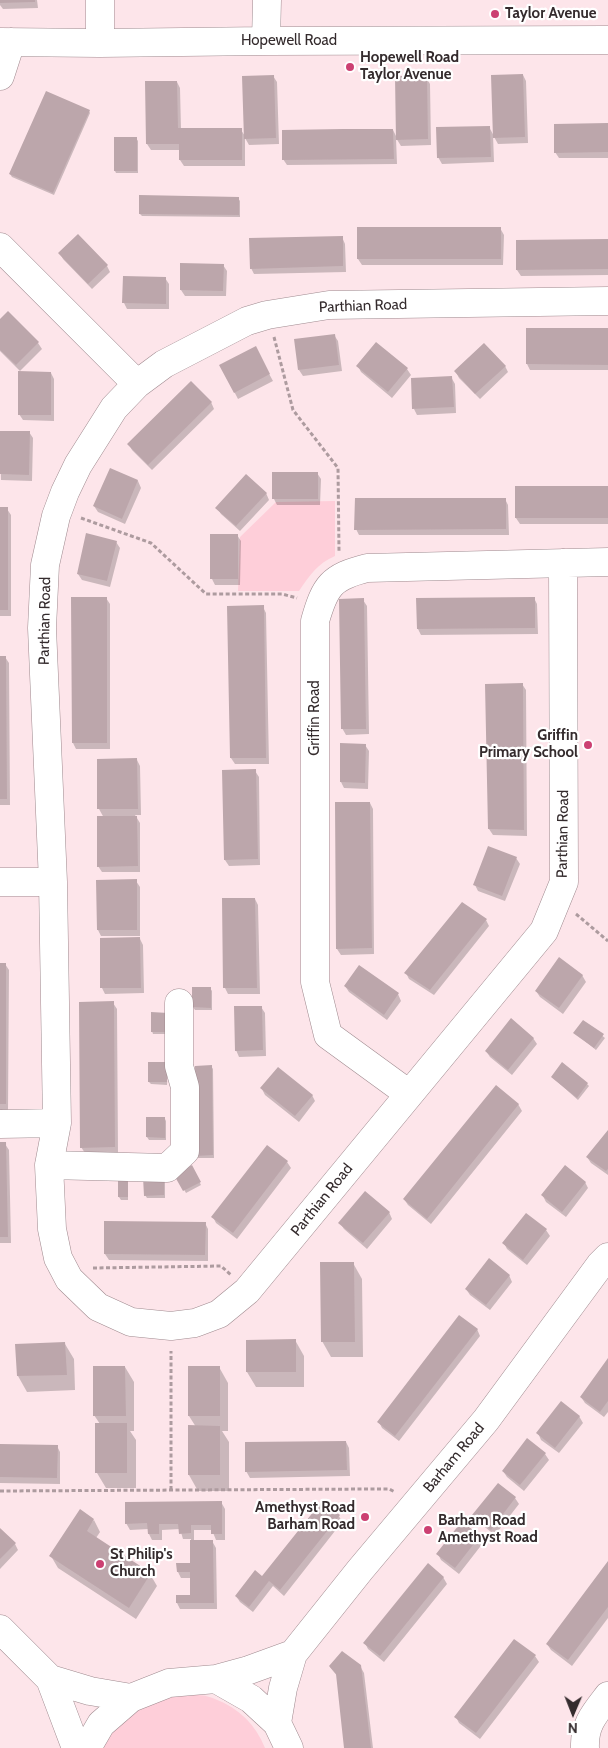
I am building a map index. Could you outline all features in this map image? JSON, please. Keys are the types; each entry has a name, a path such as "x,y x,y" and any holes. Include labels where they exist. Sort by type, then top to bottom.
{"street":[{"path":"100,0 100,43"},
{"path":"266,41 267,0"},
{"name":"Hopewell Road","path":"6,42 608,40"},
{"path":"0,76 6,42"},
{"path":"0,247 137,384"},
{"name":"Parthian Road","path":"563,563 564,882 544,932 247,1291 219,1314 195,1323 171,1326 131,1322 98,1307 68,1279 58,1258 52,1229 49,1165 58,1123 53,882 42,628 45,565 56,516 78,465 114,408 137,384 164,364 247,321 267,315 329,305 608,301"},
{"name":"Griffin Road","path":"409,1094 328,1035 315,982 315,621 320,603 334,581 367,568 608,562"},
{"path":"0,882 53,882"},
{"path":"49,1165 167,1168 186,1151 185,1088 180,1066 179,1003"},
{"path":"0,1124 58,1123"},
{"name":"Barham Road","path":"277,1723 283,1688 293,1654 360,1570 486,1420 594,1273 608,1257"},
{"path":"0,1629 50,1679 76,1748"},
{"path":"87,1748 101,1724 131,1698 169,1683 216,1679 249,1670 293,1654"},
{"path":"50,1679 90,1691 131,1698"},
{"path":"216,1679 251,1699 277,1723 289,1748"},
{"path":"585,1748 585,1737 590,1718 608,1696"}],"path":[{"path":"267,315 293,410 338,468 339,554 354,572"},
{"path":"56,516 84,519 151,543 206,594 282,594 320,603"},
{"path":"555,905 576,915 608,941"},
{"path":"75,1285 93,1267 222,1266 247,1291"},
{"path":"171,1326 171,1490"},
{"path":"0,1490 390,1489 416,1503"}],"shaded area":[{"path":"335,501 335,556 319,566 299,591 238,591 240,537 276,502"},
{"path":"188,1693 212,1698 239,1712 252,1725 265,1748 102,1748 111,1731 154,1698"}],"building":[{"path":"0,0 35,0 35,2 0,3"},
{"path":"523,74 525,137 493,138 491,75"},
{"path":"274,75 276,138 244,139 242,76"},
{"path":"395,76 427,76 428,139 396,140"},
{"path":"145,81 177,81 178,128 242,128 242,160 179,160 179,144 146,144"},
{"path":"46,91 90,110 53,193 9,174"},
{"path":"608,123 608,152 554,153 554,124"},
{"path":"490,126 491,157 437,158 436,127"},
{"path":"393,129 394,159 282,160 282,130"},
{"path":"114,137 137,137 137,171 114,171"},
{"path":"139,195 239,197 239,215 139,214"},
{"path":"357,227 501,227 501,259 357,259"},
{"path":"78,234 108,265 88,284 58,253"},
{"path":"343,236 343,266 250,269 249,238"},
{"path":"608,239 608,269 516,270 516,240"},
{"path":"180,263 224,264 223,291 180,290"},
{"path":"123,276 166,277 166,304 122,303"},
{"path":"8,311 39,342 16,365 0,350 0,319"},
{"path":"526,328 608,328 608,365 526,364"},
{"path":"335,334 339,365 298,370 294,339"},
{"path":"376,342 408,368 388,392 356,366"},
{"path":"484,343 506,366 475,394 454,371"},
{"path":"256,346 270,374 234,393 219,365"},
{"path":"18,371 51,372 51,415 18,415"},
{"path":"452,376 454,407 412,409 411,378"},
{"path":"191,381 212,402 148,465 127,444"},
{"path":"0,431 30,431 29,475 0,474"},
{"path":"110,468 138,480 122,519 93,506"},
{"path":"272,472 318,472 318,499 272,499"},
{"path":"246,474 267,493 236,526 215,508"},
{"path":"515,486 608,486 608,518 515,518"},
{"path":"355,498 506,498 506,529 354,530"},
{"path":"0,507 8,507 8,610 0,610"},
{"path":"86,533 117,541 107,581 77,574"},
{"path":"210,534 238,534 238,579 210,579"},
{"path":"71,597 107,597 107,743 72,743"},
{"path":"535,597 535,628 417,629 416,598"},
{"path":"364,598 366,729 341,729 339,599"},
{"path":"264,605 266,758 230,758 227,606"},
{"path":"0,656 6,656 7,799 0,799"},
{"path":"523,683 524,830 488,829 485,684"},
{"path":"340,743 366,744 365,783 340,782"},
{"path":"137,758 138,809 97,809 97,759"},
{"path":"256,769 258,859 224,860 222,770"},
{"path":"335,802 370,802 372,948 336,949"},
{"path":"97,816 137,816 138,866 97,867"},
{"path":"488,846 517,857 502,896 473,885"},
{"path":"137,879 137,930 97,930 96,880"},
{"path":"222,898 255,898 257,988 223,988"},
{"path":"462,902 487,919 430,990 404,973"},
{"path":"140,937 141,988 100,988 100,938"},
{"path":"559,957 583,975 559,1008 535,991"},
{"path":"0,963 6,963 6,1104 0,1104"},
{"path":"359,965 399,993 384,1015 344,986"},
{"path":"192,987 211,987 211,1008 192,1007"},
{"path":"114,1001 115,1147 80,1148 79,1002"},
{"path":"234,1006 262,1006 263,1050 235,1051"},
{"path":"151,1012 168,1013 168,1032 151,1032"},
{"path":"511,1018 534,1038 508,1070 485,1051"},
{"path":"583,1020 604,1034 594,1048 573,1033"},
{"path":"148,1062 167,1062 167,1082 148,1082"},
{"path":"562,1062 588,1083 577,1098 551,1077"},
{"path":"212,1065 213,1155 196,1156 195,1066"},
{"path":"278,1067 313,1095 295,1116 260,1088"},
{"path":"496,1085 519,1104 427,1219 403,1199"},
{"path":"146,1117 165,1117 165,1138 146,1137"},
{"path":"608,1130 608,1169 606,1171 586,1157"},
{"path":"0,1142 6,1142 8,1237 0,1237"},
{"path":"267,1145 288,1161 233,1233 211,1217"},
{"path":"192,1165 201,1182 183,1191 174,1175"},
{"path":"565,1165 586,1182 562,1212 541,1195"},
{"path":"164,1176 164,1195 144,1196 143,1177"},
{"path":"118,1177 128,1177 128,1197 118,1197"},
{"path":"365,1191 390,1212 363,1243 338,1223"},
{"path":"526,1213 547,1229 523,1260 502,1243"},
{"path":"104,1221 206,1222 205,1255 104,1254"},
{"path":"489,1258 510,1275 486,1305 465,1289"},
{"path":"320,1262 354,1262 355,1342 321,1342"},
{"path":"459,1315 478,1329 395,1436 377,1422"},
{"path":"296,1339 296,1372 246,1372 246,1340"},
{"path":"65,1342 67,1375 17,1376 15,1344"},
{"path":"608,1358 608,1401 600,1412 580,1397"},
{"path":"93,1366 125,1366 126,1416 93,1416"},
{"path":"188,1366 220,1366 220,1416 188,1416"},
{"path":"561,1401 580,1416 555,1448 536,1433"},
{"path":"95,1423 127,1423 127,1473 95,1473"},
{"path":"188,1425 220,1426 220,1475 188,1475"},
{"path":"527,1438 546,1453 520,1485 502,1471"},
{"path":"346,1441 347,1470 245,1472 245,1442"},
{"path":"0,1444 58,1445 57,1478 0,1477"},
{"path":"498,1483 516,1497 491,1530 472,1515"},
{"path":"222,1501 222,1534 211,1534 211,1525 191,1525 191,1533 179,1534 178,1524 159,1524 159,1534 148,1534 147,1523 125,1524 125,1502"},
{"path":"322,1501 340,1515 280,1590 269,1581 249,1607 235,1596 255,1570 262,1576"},
{"name":"St Philip's Church","path":"80,1509 94,1519 87,1531 151,1573 129,1608 49,1556"},
{"path":"462,1521 480,1536 455,1568 436,1554"},
{"path":"0,1528 16,1543 0,1559"},
{"path":"190,1540 213,1540 214,1603 176,1603 176,1595 190,1595 190,1572 177,1572 176,1563 190,1563"},
{"path":"608,1561 608,1607 568,1660 546,1644"},
{"path":"428,1563 444,1577 380,1656 363,1643"},
{"path":"514,1639 536,1655 476,1733 454,1717"},
{"path":"342,1651 361,1665 371,1748 344,1748 336,1674 329,1666"}],"place":[{"name":"Taylor Avenue","path":"495,14"},
{"name":"Hopewell Road Taylor Avenue","path":"350,67"},
{"name":"Griffin Primary School","path":"588,745"},
{"name":"Amethyst Road Barham Road","path":"365,1517"},
{"name":"Barham Road Amethyst Road","path":"428,1530"},
{"name":"St Philip's Church","path":"100,1564"}]}
